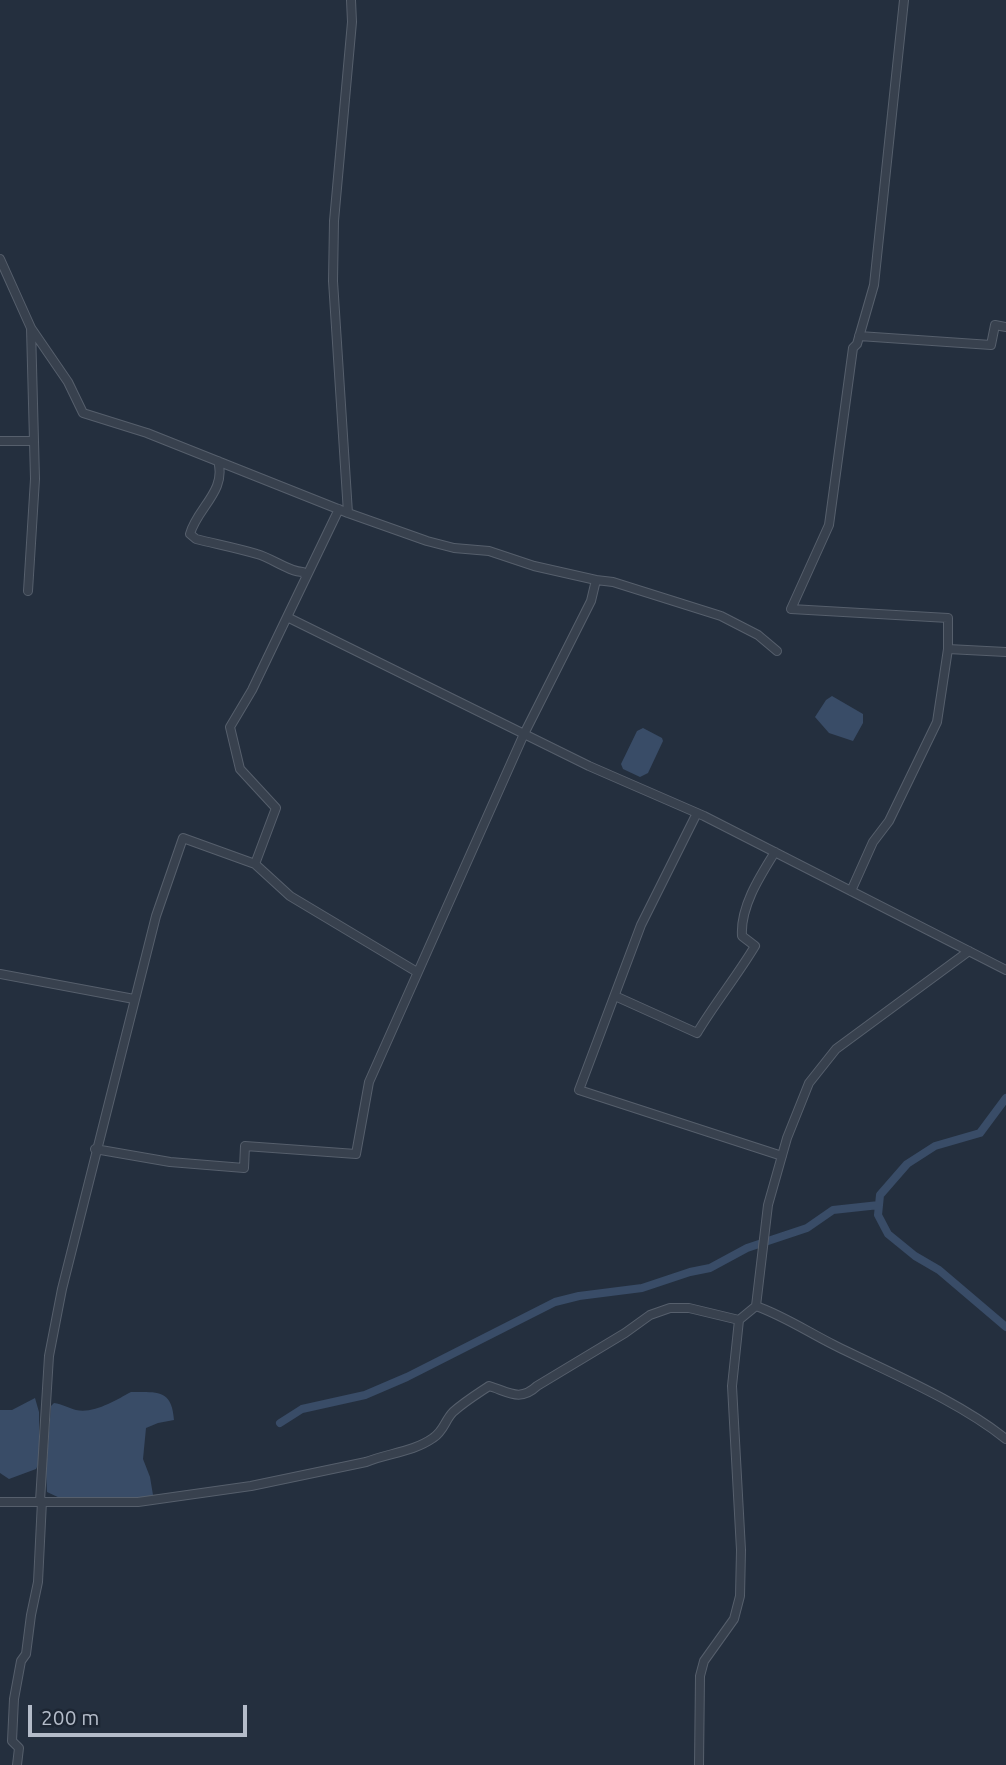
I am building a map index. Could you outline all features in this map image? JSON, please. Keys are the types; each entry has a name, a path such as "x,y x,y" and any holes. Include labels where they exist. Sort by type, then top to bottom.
{"street":[{"path":"348,513 333,281 334,221 352,22 351,0"},
{"path":"851,891 873,842 889,821 937,722 948,649 948,618 791,609 829,526 853,348 874,285 904,0"},
{"path":"0,259 31,328 68,382 83,413 147,433 348,513 427,541 454,548 489,551 534,566 613,582 721,617 758,635 777,651"},
{"path":"859,336 991,345 995,325 1006,327"},
{"path":"28,591 35,479 31,328"},
{"path":"0,441 34,441"},
{"path":"218,461 221,470 218,488 192,526 190,534 196,539 282,563 306,576"},
{"path":"255,863 276,808 240,769 230,727 252,690 339,509"},
{"path":"95,1149 170,1162 244,1168 245,1146 356,1154 369,1082 524,734 591,601 596,580"},
{"path":"287,617 589,766 697,813 1006,970"},
{"path":"948,649 1006,652"},
{"path":"697,813 641,925 579,1090 782,1156"},
{"path":"17,1765 19,1748 12,1741 14,1699 21,1661 26,1654 38,1582 48,1356 95,1149 134,999 156,916 183,838 255,863 290,896 417,972"},
{"path":"615,996 697,1033 715,1003 729,989 755,946 742,936 745,915 760,876 775,852"},
{"path":"699,1765 700,1676 704,1661 734,1619 740,1596 741,1550 732,1386 739,1320 757,1306 768,1205 787,1138 809,1083 836,1049 969,951"},
{"path":"0,974 134,999"},
{"path":"757,1306 923,1389 1006,1439"},
{"path":"0,1502 138,1502 263,1483 366,1462 380,1456 412,1450 432,1439 443,1430 451,1414 489,1386 519,1395 528,1394 650,1315 670,1308 689,1308 739,1320"}],"water":[{"path":"832,696 863,714 863,723 853,741 829,733 815,717 826,700"},
{"path":"643,728 663,741 648,773 640,777 623,769 621,764 637,731"},
{"path":"131,1392 162,1394 173,1410 174,1420 146,1428 143,1459 153,1495 145,1498 62,1499 47,1492 51,1406 54,1403 76,1410 90,1410 105,1406"},
{"path":"35,1398 39,1412 39,1463 36,1469 9,1479 0,1473 0,1410 12,1410"}],"waterway":[{"path":"1006,1098 980,1133 935,1146 907,1164 880,1195 878,1215 888,1234 915,1256 939,1270 1006,1327"},
{"path":"280,1423 302,1409 365,1395 407,1377 555,1302 579,1296 642,1288 710,1268 747,1248 807,1228 833,1210 879,1205"}]}
